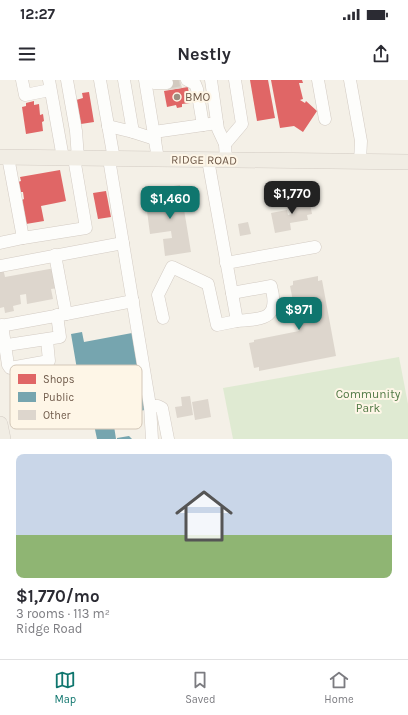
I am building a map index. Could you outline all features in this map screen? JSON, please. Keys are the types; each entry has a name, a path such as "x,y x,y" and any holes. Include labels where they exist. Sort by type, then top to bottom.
{"main road":[{"name":"RIDGE ROAD","path":"4,157 408,162"},
{"path":"0,424 2,439"}],"street":[{"path":"0,243 86,228 72,158 50,85 25,95 22,80"},
{"path":"67,80 76,131 72,158"},
{"path":"100,80 108,126 111,159 123,243 150,406 152,439"},
{"path":"124,80 133,132"},
{"path":"146,80 158,159"},
{"path":"150,80 155,83 167,83"},
{"path":"188,80 195,84 197,89 203,125"},
{"path":"211,80 217,123 225,144 226,160"},
{"path":"225,144 242,124 235,80"},
{"path":"318,80 325,119"},
{"path":"350,80 361,141 360,162"},
{"path":"108,126 154,135 217,123"},
{"path":"4,157 6,176 23,238"},
{"path":"208,160 237,321"},
{"path":"0,266 123,243"},
{"path":"226,263 315,246"},
{"path":"3,346 60,337 61,315 55,256"},
{"path":"163,318 158,295 172,267 208,284 217,325 237,321 262,319 272,311 275,301 271,286 232,293"},
{"path":"10,368 3,346 1,325 133,301"},
{"path":"30,365 49,362 47,340"},
{"path":"150,406 158,406 162,408 168,439"}],"green space":[{"name":"Community Park","path":"399,357 408,404 408,439 233,439 223,388"}],"building: Shops":[{"path":"250,80 268,80 275,118 257,121"},
{"path":"271,80 302,80 303,83 299,83 303,99 300,100 305,103 306,101 317,111 303,132 294,126 280,128"},
{"name":"BMO","path":"188,87 190,103 182,104 182,107 177,108 176,105 167,107 164,91"},
{"path":"89,92 94,122 81,124 76,100 83,98 82,93"},
{"path":"34,101 34,105 39,104 40,115 43,114 43,131 26,134 22,107 26,106 26,103"},
{"path":"60,170 66,201 41,206 44,221 26,224 22,200 24,199 23,192 20,192 18,182 21,181 20,177"},
{"path":"106,191 111,217 98,219 93,193"}],"building: Public":[{"path":"82,332 84,342 132,333 137,365 76,365 71,334"},
{"path":"142,392 145,410 142,410"},
{"path":"95,429 114,429 116,439 97,439"},
{"path":"129,436 132,439 117,439 117,438"}],"building: Other":[{"path":"166,80 180,80 182,88 168,90"},
{"path":"180,185 191,252 165,256 163,239 172,238 171,231 150,234 147,211 157,210 154,189"},
{"path":"309,198 312,214 307,215 308,220 290,223 291,230 275,233 271,213 287,210 288,215 292,214 289,202"},
{"path":"248,222 251,234 240,236 238,224"},
{"path":"3,268 5,277 55,268 58,288 51,289 53,299 27,304 26,294 20,295 21,304 13,306 14,311 5,313 4,307 0,308 0,269"},
{"path":"318,276 318,281 322,280 336,356 259,371 259,367 254,368 249,343 254,342 254,340 299,331 290,286 293,285 293,281"},
{"path":"190,396 193,415 177,418 175,407 182,406 181,397"},
{"path":"208,399 211,417 195,420 192,402"}],"tunnel":[{"path":"167,83 180,80"}],"place":[{"name":"BMO","path":"177,97"}]}
